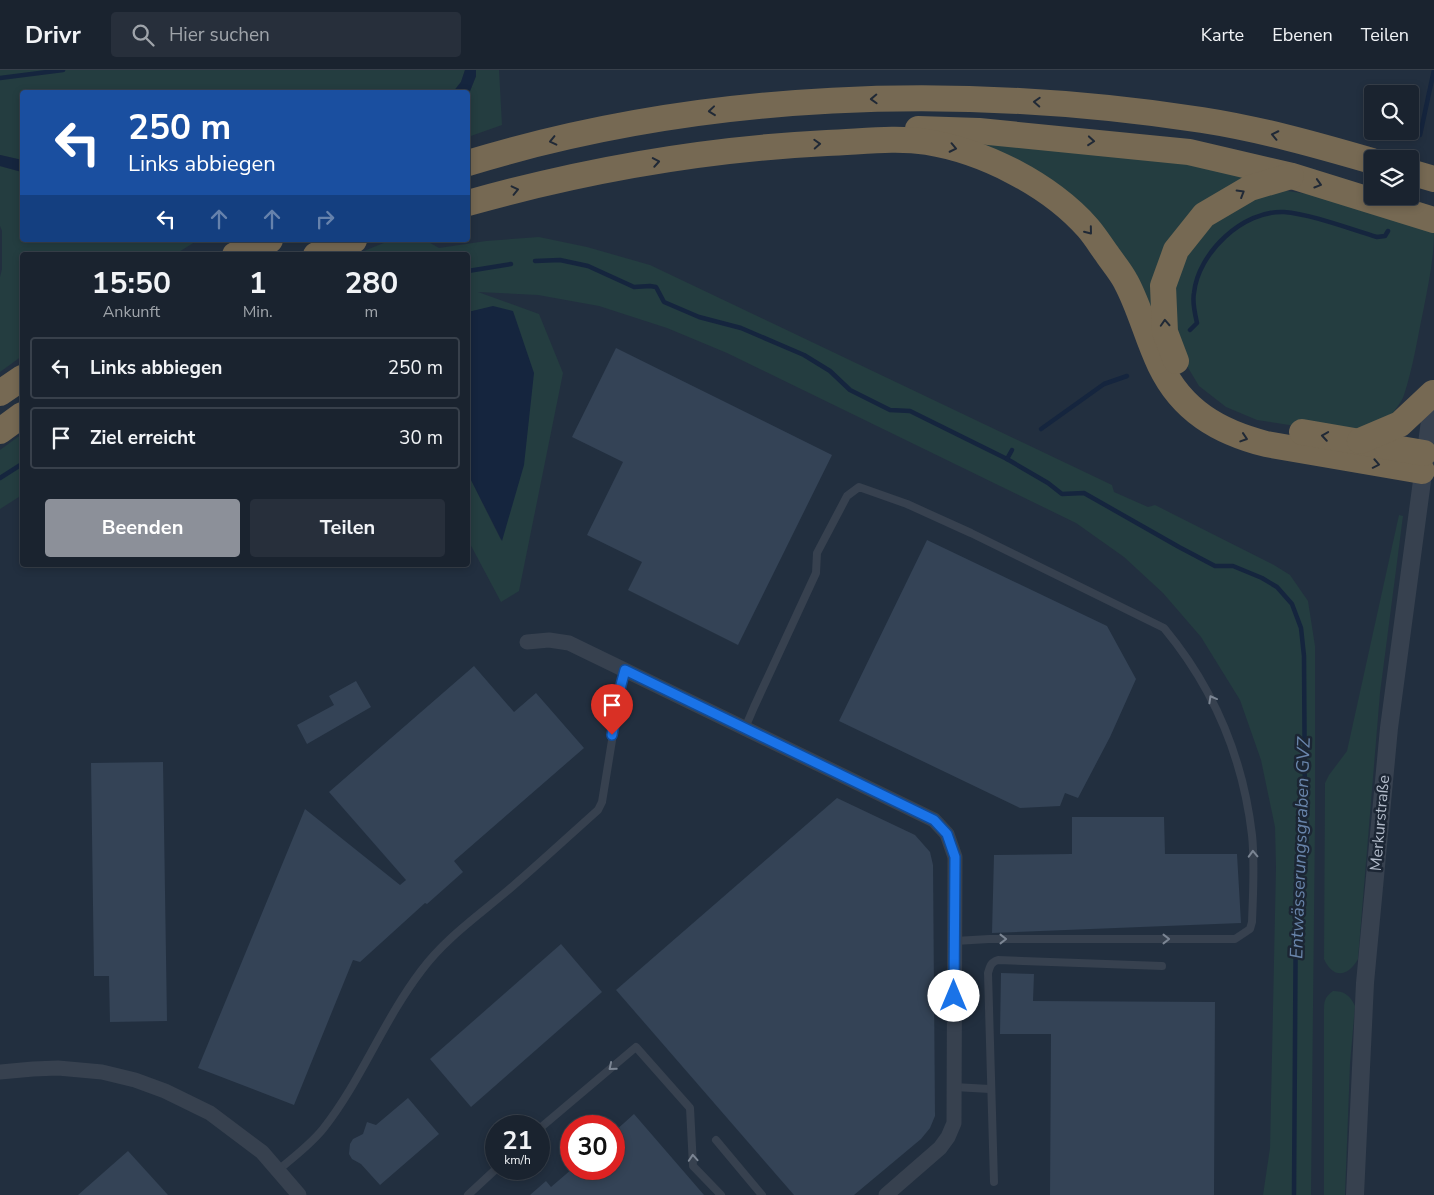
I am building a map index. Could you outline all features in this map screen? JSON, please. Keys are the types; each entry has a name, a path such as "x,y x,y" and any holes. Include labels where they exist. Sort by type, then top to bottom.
{"highway":[{"path":"470,162 606,128 706,111 814,101 886,98 1085,105 1204,120 1304,141 1364,159"},
{"path":"887,140 920,128 979,131 1189,152 1292,176 1434,220"},
{"path":"470,201 513,190 608,170 708,153 781,146 887,140 925,142 964,150 996,163 1033,182 1087,227 1126,280 1160,365 1170,383 1205,419 1220,429 1242,438 1266,444 1423,462"},
{"path":"1292,176 1250,188 1204,215 1176,250 1163,286 1165,332 1173,354 1184,374 1211,403 1237,418 1262,426 1360,441 1407,451 1423,462"},
{"path":"242,252 265,242"},
{"path":"324,252 349,242"},
{"path":"0,393 20,379"},
{"path":"1360,441 1400,424 1434,391"},
{"path":"0,431 20,416"}],"street":[{"name":"Merkurstraße","path":"1356,1195 1366,973 1389,728 1423,462 1434,391"},
{"path":"527,642 549,640 570,643 934,820 947,834 955,857 954,1123 948,1137 940,1148 886,1195"},
{"path":"0,1072 33,1069 69,1069 102,1072 134,1080 165,1091 210,1113 262,1152 299,1195"}],"lane":[{"path":"746,728 816,573 817,553 847,496 859,487 907,504 971,533 1164,628 1178,645 1219,712 1236,758 1247,799 1252,836 1252,914 1250,929 1235,939 989,939 955,941"},
{"path":"278,1170 304,1150 323,1130 348,1092 391,1015 421,970 437,952 598,810 602,802 625,670"},
{"path":"994,1182 990,1089 988,973 990,966 994,961 998,960 1162,966"},
{"path":"550,1120 636,1046 690,1108 693,1166 721,1195"},
{"path":"954,1087 990,1089"},
{"path":"716,1140 762,1195"},
{"path":"468,1195 485,1179"}],"green space":[{"path":"0,70 465,70 461,82 455,90 20,90 20,160 0,155"},
{"path":"476,70 499,70 502,125 470,136 470,91 476,76"},
{"path":"961,141 1180,160 1270,179 1189,222 1163,343 1125,265"},
{"path":"0,166 20,171 20,242 195,242 179,252 20,252 20,357 0,372 2,231 0,226"},
{"path":"1281,190 1321,196 1434,232 1429,283 1404,395 1391,418 1353,435 1257,420 1226,407 1199,386 1178,351 1173,276 1217,213"},
{"path":"539,237 587,247 650,265 1112,485 1114,492 1148,507 1155,505 1274,565 1290,575 1308,601 1315,646 1311,1195 1263,1195 1270,1148 1276,867 1275,827 1261,760 1240,700 1201,637 1163,593 1124,557 1076,523 727,353 667,328 599,306 538,295 478,292 539,314 563,373 519,591 501,602 470,544 470,478 501,540 493,307 470,312 470,252 361,252 386,242 428,242 439,248 486,241"},
{"path":"20,435 20,496 0,509 0,450"},
{"path":"1399,515 1403,516 1380,693 1358,959 1350,969 1345,972 1336,973 1324,959 1325,783 1347,751"},
{"path":"1333,991 1346,994 1355,1006 1350,1064 1345,1195 1324,1195 1324,1006 1326,998"}],"water":[{"path":"465,70 476,70 476,76 470,91 455,90 461,82"},
{"path":"0,155 20,160 20,171 0,166"},
{"path":"493,306 513,311 534,373 524,465 502,541 470,478 470,312"}],"building":[{"path":"616,348 832,455 738,645 628,590 642,562 587,535 623,462 572,437"},
{"path":"927,540 1107,626 1136,679 1110,737 1078,798 1065,793 1060,806 1020,808 839,721"},
{"path":"474,666 514,712 536,693 584,748 454,861 463,872 427,904 425,903 360,962 353,960 294,1105 198,1068 305,809 400,885 406,880 329,792"},
{"path":"356,681 371,707 307,744 297,725 334,705 329,696"},
{"path":"163,762 167,1021 110,1022 109,976 94,976 91,763"},
{"path":"837,798 915,835 930,852 933,865 935,1116 930,1128 921,1139 854,1195 794,1195 616,990"},
{"path":"1072,817 1164,817 1165,854 1237,854 1241,923 992,933 994,855 1072,854"},
{"path":"561,944 602,992 471,1107 430,1059"},
{"path":"1001,973 1034,974 1033,1001 1215,1002 1214,1195 1050,1195 1051,1034 1000,1034"},
{"path":"408,1098 439,1134 380,1185 361,1164 352,1159 349,1154 350,1144 353,1139 363,1134 367,1122 376,1125"},
{"path":"634,1114 704,1195 530,1195 546,1181 551,1187 560,1179 625,1180 625,1122"},
{"path":"128,1151 168,1195 78,1195"}],"waterway":[{"path":"0,78 63,70"},
{"path":"1420,135 1434,70"},
{"path":"1190,330 1197,323 1193,297 1197,278 1204,263 1213,249 1225,237 1253,218 1269,213 1295,213 1377,237 1385,236 1388,231"},
{"name":"Entwässerungsgraben GVZ","path":"535,261 560,260 588,266 634,287 656,287 664,302 699,317 741,328 804,355 830,371 850,390 890,410 910,411 1007,459 1048,483 1062,494 1084,493 1215,566 1233,566 1262,578 1277,587 1292,604 1301,628 1304,656 1305,812 1296,888 1294,1195"},
{"name":"Entwässerungsgraben GVZ","path":"470,271 511,264"},
{"path":"1041,429 1104,384 1127,376"},
{"path":"1007,459 1012,450"},
{"name":"Entwässerungsgraben GVZ","path":"0,478 20,465"}],"route":[{"path":"612,735 625,670 934,820 947,834 955,857 954,996"}]}
